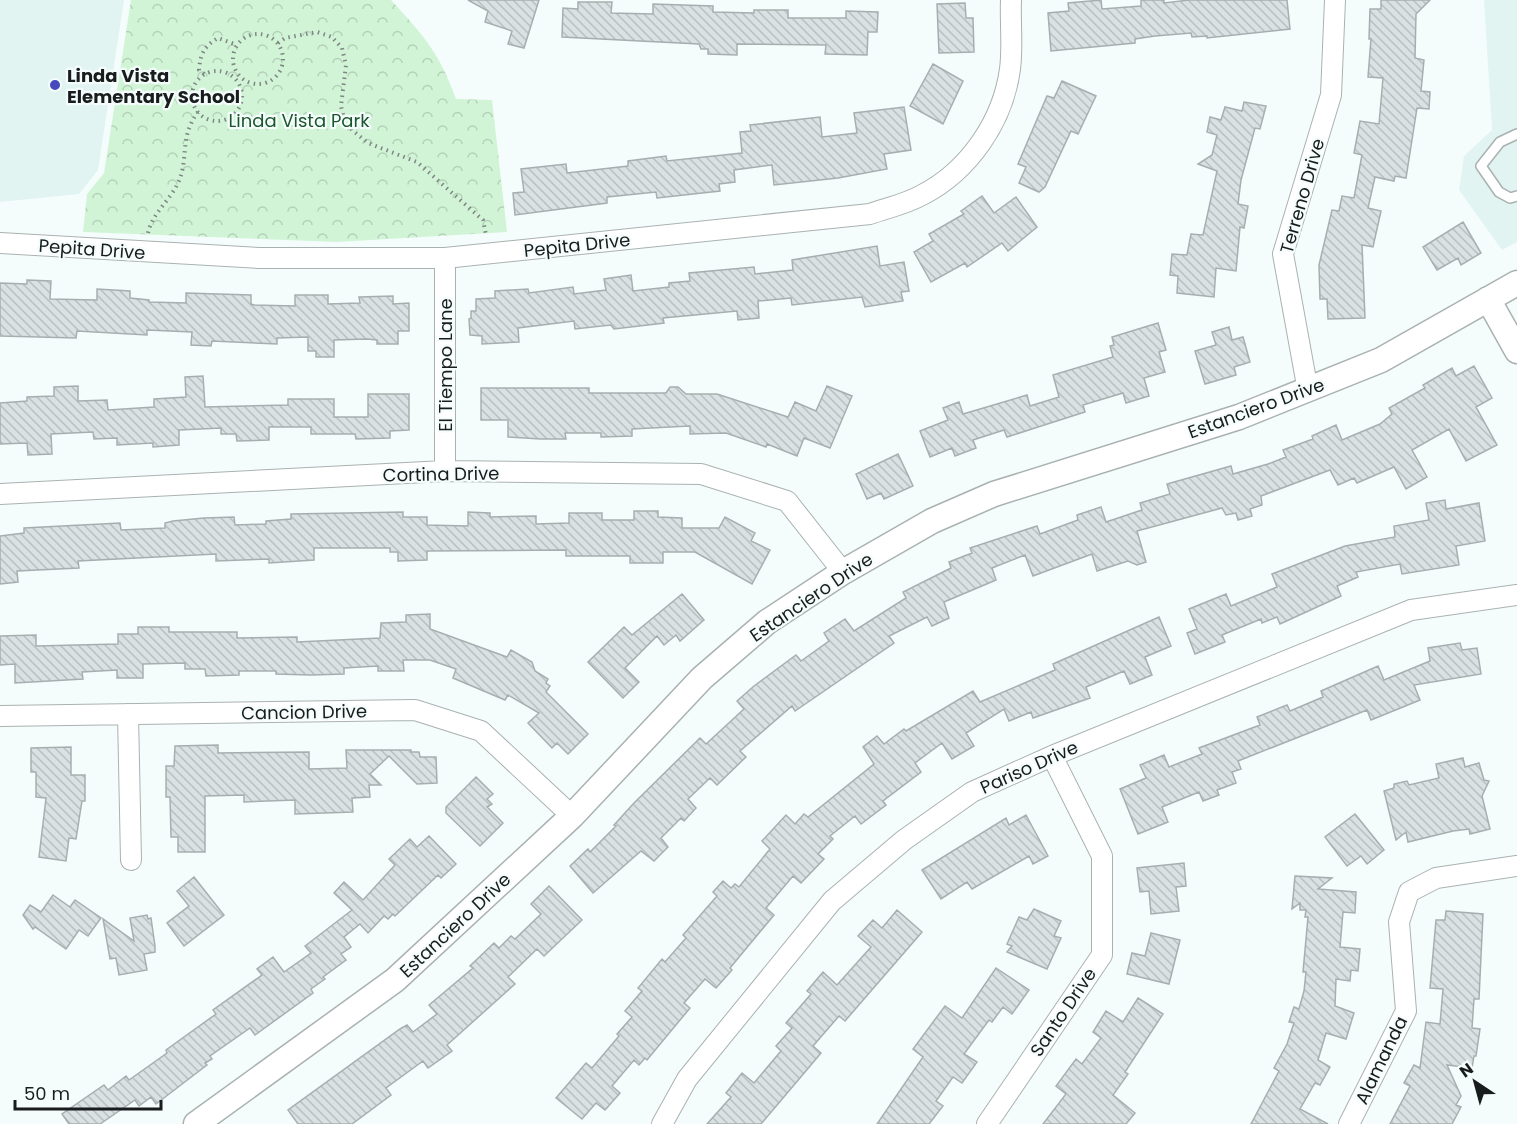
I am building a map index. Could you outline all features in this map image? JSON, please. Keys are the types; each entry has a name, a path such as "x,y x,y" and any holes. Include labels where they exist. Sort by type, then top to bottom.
{"street":[{"name":"Pepita Drive","path":"0,243 260,258 445,258 870,214 922,195 959,167 983,141 1000,109 1010,68 1011,0"},
{"name":"Terreno Drive","path":"1308,391 1283,254 1331,95 1335,0"},
{"name":"El Tiempo Lane","path":"445,258 445,471"},
{"name":"Estanciero Drive","path":"196,1124 394,980 572,816 702,678 767,622 843,572 932,521 994,494 1239,417 1381,360 1517,283"},
{"path":"1488,299 1517,351"},
{"name":"Cortina Drive","path":"0,494 445,471 701,474 787,501 843,572"},
{"name":"Pariso Drive","path":"662,1124 687,1079 832,901 904,840 972,792 1052,756 1411,610 1517,595"},
{"name":"Cancion Drive","path":"0,716 415,710 481,731 572,816"},
{"path":"128,714 131,860"},
{"name":"Santo Drive","path":"987,1124 1102,955 1102,856 1052,756"},
{"name":"Alamanda","path":"1349,1124 1406,1011 1399,922 1409,892 1436,878 1517,866"}],"lane":[{"path":"1517,134 1500,142 1481,166 1499,192 1510,198 1517,196"}],"path":[{"path":"278,43 285,38 317,32 332,37 342,48 346,65 341,106 344,119 352,130 368,143 417,162 483,220 487,254"},
{"path":"278,43 272,38 257,34 249,35 237,45 232,58 233,73 242,88 243,97 236,113 221,121 212,121 198,112 192,96 193,87 204,74 218,70 233,73 253,85 261,85 275,79 283,65 282,50 278,43"},
{"path":"204,74 199,70 200,62 208,44 218,38 237,45"},
{"path":"147,253 151,223 177,185 184,136 198,112"}],"shaded area":[{"name":"Linda Vista Elementary School","path":"0,0 124,0 98,170 79,194 0,202"},
{"path":"1484,0 1517,0 1517,242 1502,250 1459,190 1464,156 1492,130"}],"green space":[{"name":"Linda Vista Park","path":"131,0 391,0 430,45 456,99 492,100 507,232 337,242 83,232 87,194 104,173"}],"building":[{"path":"468,0 539,0 524,48 508,44 512,31 485,22 488,11"},
{"path":"1101,0 1102,9 1141,6 1141,0 1164,0 1164,3 1189,0 1287,0 1290,29 1207,38 1207,36 1192,37 1191,33 1155,36 1135,39 1135,43 1051,51 1048,13 1069,11 1068,3"},
{"path":"1381,0 1430,0 1416,14 1415,58 1424,60 1421,91 1430,92 1429,109 1417,108 1406,178 1395,176 1394,181 1375,177 1368,208 1381,211 1373,247 1362,245 1365,318 1328,319 1327,299 1320,299 1319,265 1332,210 1339,211 1342,196 1354,198 1362,155 1354,153 1360,121 1379,124 1383,78 1368,77 1371,39 1369,39 1370,9 1381,9"},
{"path":"578,2 612,2 611,13 653,14 653,4 713,6 713,12 754,13 754,10 788,10 788,18 846,18 846,11 878,12 877,32 868,32 867,55 825,54 826,45 737,44 737,55 708,54 708,49 701,49 699,44 562,37 563,8 578,9"},
{"path":"965,3 966,18 973,18 974,52 939,53 937,4"},
{"path":"933,64 963,81 943,124 910,106"},
{"path":"1062,81 1096,96 1078,134 1071,131 1045,187 1039,192 1019,183 1026,167 1018,164 1047,96 1054,98"},
{"path":"1244,102 1266,106 1260,129 1255,128 1241,180 1238,204 1248,206 1244,228 1240,227 1236,271 1216,268 1214,297 1177,293 1178,276 1170,275 1172,254 1187,255 1191,234 1203,235 1217,171 1198,164 1212,155 1217,135 1207,132 1210,117 1221,120 1225,107 1242,111"},
{"path":"904,107 911,150 884,154 887,169 838,178 774,185 772,165 734,170 735,182 719,184 720,191 657,198 656,192 607,197 607,203 515,215 513,193 524,192 521,169 566,164 567,173 628,166 628,161 666,156 667,161 742,153 740,132 751,131 750,125 820,117 822,137 857,133 854,113"},
{"path":"982,196 994,213 1016,197 1037,227 1008,251 1002,243 967,267 965,263 931,282 914,252 933,241 929,234 964,214 961,211"},
{"path":"1463,222 1481,253 1461,265 1458,258 1437,270 1423,247"},
{"path":"877,246 880,266 904,262 909,291 901,292 903,301 865,307 862,297 792,305 791,298 758,301 759,318 738,320 737,311 663,318 664,323 614,329 611,325 575,329 574,321 518,328 519,342 482,344 482,336 470,335 469,319 471,311 476,311 476,299 495,298 495,291 528,289 529,293 573,287 574,294 606,290 604,279 631,275 633,291 669,287 669,283 690,281 689,273 754,267 755,274 793,270 792,260"},
{"path":"27,280 51,281 50,299 97,300 97,289 130,291 130,298 149,300 149,302 186,303 186,293 251,295 251,304 254,305 295,306 295,295 328,295 328,304 360,303 359,297 393,296 393,304 409,303 409,331 398,331 398,344 377,344 377,340 367,339 334,340 334,357 316,357 316,351 308,351 308,337 277,338 277,344 212,341 211,346 191,345 192,332 147,330 147,335 77,331 76,338 0,336 0,283 27,284"},
{"path":"1158,323 1166,350 1159,352 1165,372 1144,378 1149,396 1126,403 1123,393 1083,405 1085,412 1007,437 1004,430 973,440 976,448 955,456 952,448 930,457 920,431 948,420 943,408 959,402 963,414 1027,395 1030,406 1059,397 1053,375 1113,357 1110,346 1114,345 1112,337"},
{"path":"1229,327 1232,340 1243,337 1250,362 1234,367 1236,375 1205,384 1195,351 1216,345 1212,332"},
{"path":"1474,366 1492,398 1476,407 1497,445 1466,461 1449,429 1412,450 1427,477 1406,489 1394,467 1357,483 1354,478 1338,485 1330,470 1261,496 1262,505 1250,509 1252,516 1238,520 1236,513 1226,515 1222,508 1137,531 1146,562 1137,565 1128,561 1097,571 1092,554 1033,576 1025,555 992,568 996,580 944,602 949,618 932,626 927,617 889,636 894,643 795,711 792,706 740,751 746,757 717,785 710,778 688,799 696,808 684,821 681,818 661,838 668,847 654,861 641,851 593,893 570,866 588,849 590,852 616,826 614,825 634,803 700,738 706,744 744,709 737,701 754,686 796,655 801,661 829,641 824,633 845,619 854,631 906,598 903,592 951,568 949,562 972,553 970,548 1037,526 1040,534 1078,520 1077,515 1101,507 1106,522 1142,510 1140,503 1170,494 1167,484 1231,466 1233,474 1268,464 1286,457 1283,450 1313,439 1312,436 1336,425 1342,440 1380,424 1392,414 1389,408 1425,388 1423,385 1452,368 1456,376"},
{"path":"203,376 205,407 288,405 288,399 334,399 334,417 368,417 368,394 409,394 409,430 390,431 390,438 356,439 355,434 311,434 311,427 269,427 269,440 237,441 236,434 221,434 221,428 179,430 179,445 153,447 153,443 117,445 117,438 94,439 93,432 51,434 52,454 28,455 27,443 0,444 0,403 27,401 27,397 54,396 54,387 78,386 78,401 107,400 108,410 154,407 154,399 186,397 185,377"},
{"path":"827,386 852,396 830,448 804,438 797,456 767,444 766,447 726,433 690,434 690,426 632,429 632,436 601,437 601,433 565,433 566,439 541,439 508,437 508,420 481,420 481,388 589,388 589,393 666,393 670,387 678,387 686,394 717,394 788,417 795,402 816,411"},
{"path":"898,454 913,486 884,499 881,493 867,499 856,474"},
{"path":"1445,500 1446,509 1479,503 1485,541 1456,546 1459,565 1402,574 1400,564 1356,572 1358,577 1337,586 1341,596 1280,624 1277,617 1262,623 1261,619 1222,635 1225,642 1195,654 1187,633 1197,629 1189,609 1226,594 1231,606 1277,587 1272,574 1345,546 1395,537 1394,526 1429,520 1426,503"},
{"path":"634,511 658,511 658,517 682,518 682,528 719,528 725,517 755,533 751,541 770,550 752,584 695,552 663,552 663,563 630,563 630,556 566,556 566,550 427,551 427,560 398,561 398,552 390,552 390,548 314,548 314,560 269,563 269,559 216,561 216,554 78,561 79,568 17,571 18,582 0,584 0,536 24,533 24,528 120,523 121,530 165,528 165,523 173,521 234,517 235,525 266,524 266,521 291,519 291,514 403,512 403,517 427,517 427,525 468,526 468,512 490,513 490,517 536,516 536,524 569,523 569,513 602,513 602,520 634,520"},
{"path":"682,594 704,620 680,641 676,635 664,645 657,636 625,668 639,682 623,698 588,662 624,627 632,635"},
{"path":"430,614 430,629 507,657 511,650 532,662 535,671 548,679 546,683 550,686 546,692 588,734 568,754 557,743 552,748 528,723 539,713 508,695 505,700 453,678 456,669 430,660 403,660 404,671 378,671 378,666 344,668 344,674 311,675 276,674 276,671 239,671 239,675 206,676 205,669 185,669 185,663 143,664 143,678 117,678 117,670 82,672 83,679 15,683 15,664 0,665 0,636 36,635 36,646 118,644 118,634 138,634 138,627 169,627 169,632 237,632 237,638 297,637 297,642 380,638 381,623 406,622 406,615"},
{"path":"1159,617 1171,646 1145,657 1152,675 1130,684 1124,671 1086,687 1090,698 1033,718 1031,712 1009,721 1004,709 966,733 974,746 952,759 942,743 915,763 921,772 883,801 886,805 861,824 855,816 830,836 833,839 818,854 824,859 801,883 793,876 766,908 774,915 730,968 732,970 716,988 705,979 684,1003 690,1008 647,1060 645,1058 639,1065 634,1060 612,1086 620,1093 605,1110 596,1103 582,1119 556,1098 586,1063 592,1068 619,1036 617,1034 632,1017 625,1011 642,991 638,988 662,959 665,962 686,938 683,935 717,896 713,892 723,881 731,888 735,884 739,887 770,849 762,841 786,815 795,824 804,814 808,817 874,764 863,747 877,736 884,744 904,729 906,731 973,691 980,702 1055,670 1053,664"},
{"path":"1460,643 1462,650 1477,648 1481,674 1414,685 1420,700 1371,720 1367,710 1238,761 1241,769 1232,772 1236,783 1217,790 1219,795 1203,801 1199,792 1162,807 1168,822 1138,834 1120,789 1146,778 1140,765 1164,755 1169,767 1202,754 1199,748 1260,725 1257,717 1287,705 1290,711 1323,697 1321,691 1378,666 1384,680 1430,661 1428,648"},
{"path":"218,745 218,753 309,752 309,769 347,768 346,750 411,750 411,752 419,752 420,757 436,757 437,783 417,784 389,756 370,774 381,785 369,785 370,797 352,798 353,812 295,814 295,800 244,802 244,795 205,796 205,852 178,852 178,837 171,837 170,797 166,797 166,766 174,766 175,746"},
{"path":"71,747 71,775 85,775 85,801 82,801 76,839 69,838 66,861 39,857 46,798 36,797 36,772 31,772 31,748"},
{"path":"1463,758 1465,767 1479,763 1484,780 1489,781 1482,796 1490,829 1470,834 1469,829 1453,831 1408,842 1406,832 1396,840 1384,791 1394,788 1394,784 1407,781 1409,785 1439,778 1436,764"},
{"path":"476,777 493,794 487,799 492,804 487,807 503,823 480,846 446,813 446,807"},
{"path":"1355,814 1384,850 1367,864 1361,856 1347,866 1325,837"},
{"path":"1026,815 1048,856 1033,864 1029,856 972,889 967,882 941,899 922,870 1006,818 1009,825"},
{"path":"429,836 456,864 441,878 438,875 395,916 393,914 388,919 384,916 368,933 360,924 344,937 351,947 341,954 346,960 311,989 313,993 255,1035 250,1028 210,1056 212,1059 205,1063 207,1065 156,1104 151,1097 139,1106 135,1100 100,1124 69,1124 62,1114 104,1085 108,1090 126,1076 129,1080 167,1053 166,1050 216,1014 213,1010 262,975 257,969 273,957 284,972 311,953 305,946 352,910 334,893 344,882 363,900 395,865 389,859 410,839 417,847"},
{"path":"1184,863 1186,886 1176,887 1179,911 1151,914 1149,891 1140,892 1137,868"},
{"path":"1295,876 1332,878 1318,889 1356,892 1355,913 1343,912 1340,947 1360,949 1358,971 1351,970 1350,981 1336,979 1335,1006 1354,1013 1346,1039 1326,1033 1318,1060 1330,1067 1320,1085 1315,1083 1300,1109 1328,1124 1251,1124 1279,1071 1274,1068 1287,1044 1294,1023 1289,1022 1294,1007 1299,1009 1304,991 1306,972 1303,972 1308,917 1305,917 1306,910 1300,910 1300,903 1292,909"},
{"path":"194,877 224,915 184,946 167,923 189,906 177,891"},
{"path":"549,886 582,920 544,956 537,949 508,977 515,984 447,1045 452,1051 428,1068 423,1061 386,1088 391,1095 352,1124 298,1124 288,1110 400,1029 407,1025 413,1032 437,1014 429,1005 473,968 470,966 494,943 499,948 511,936 515,939 541,914 531,904"},
{"path":"53,895 70,907 75,900 101,918 88,936 79,930 66,949 35,927 33,929 23,915 30,905 41,912"},
{"path":"1034,909 1061,921 1054,936 1061,938 1047,969 1007,952 1012,946 1007,944 1019,917 1027,920"},
{"path":"897,910 922,932 845,1021 839,1016 813,1046 821,1053 761,1124 707,1124 731,1097 726,1093 742,1073 754,1083 781,1051 776,1046 792,1028 786,1023 811,994 807,991 823,972 837,985 871,947 858,936 873,920 882,928"},
{"path":"1446,911 1483,914 1479,999 1474,999 1472,1028 1480,1029 1476,1056 1474,1056 1472,1068 1447,1065 1461,1096 1456,1105 1461,1107 1452,1124 1390,1124 1410,1086 1404,1083 1414,1065 1420,1068 1426,1022 1440,1024 1443,989 1430,988 1436,920 1445,920"},
{"path":"147,915 148,919 151,918 155,952 144,954 147,970 119,975 116,958 110,959 103,919 134,941 130,918"},
{"path":"1151,933 1180,940 1169,984 1127,974 1132,953 1145,956"},
{"path":"996,968 1029,990 1012,1014 1003,1007 992,1022 989,1020 964,1054 977,1062 962,1083 953,1077 936,1101 943,1106 929,1124 877,1124 923,1057 913,1049 945,1006 962,1018"},
{"path":"1138,998 1163,1014 1125,1072 1128,1074 1113,1095 1135,1113 1126,1124 1043,1124 1066,1094 1056,1086 1076,1059 1082,1064 1101,1038 1093,1032 1106,1011 1123,1022"}],"place":[{"name":"Linda Vista Elementary School","path":"55,85"}]}
